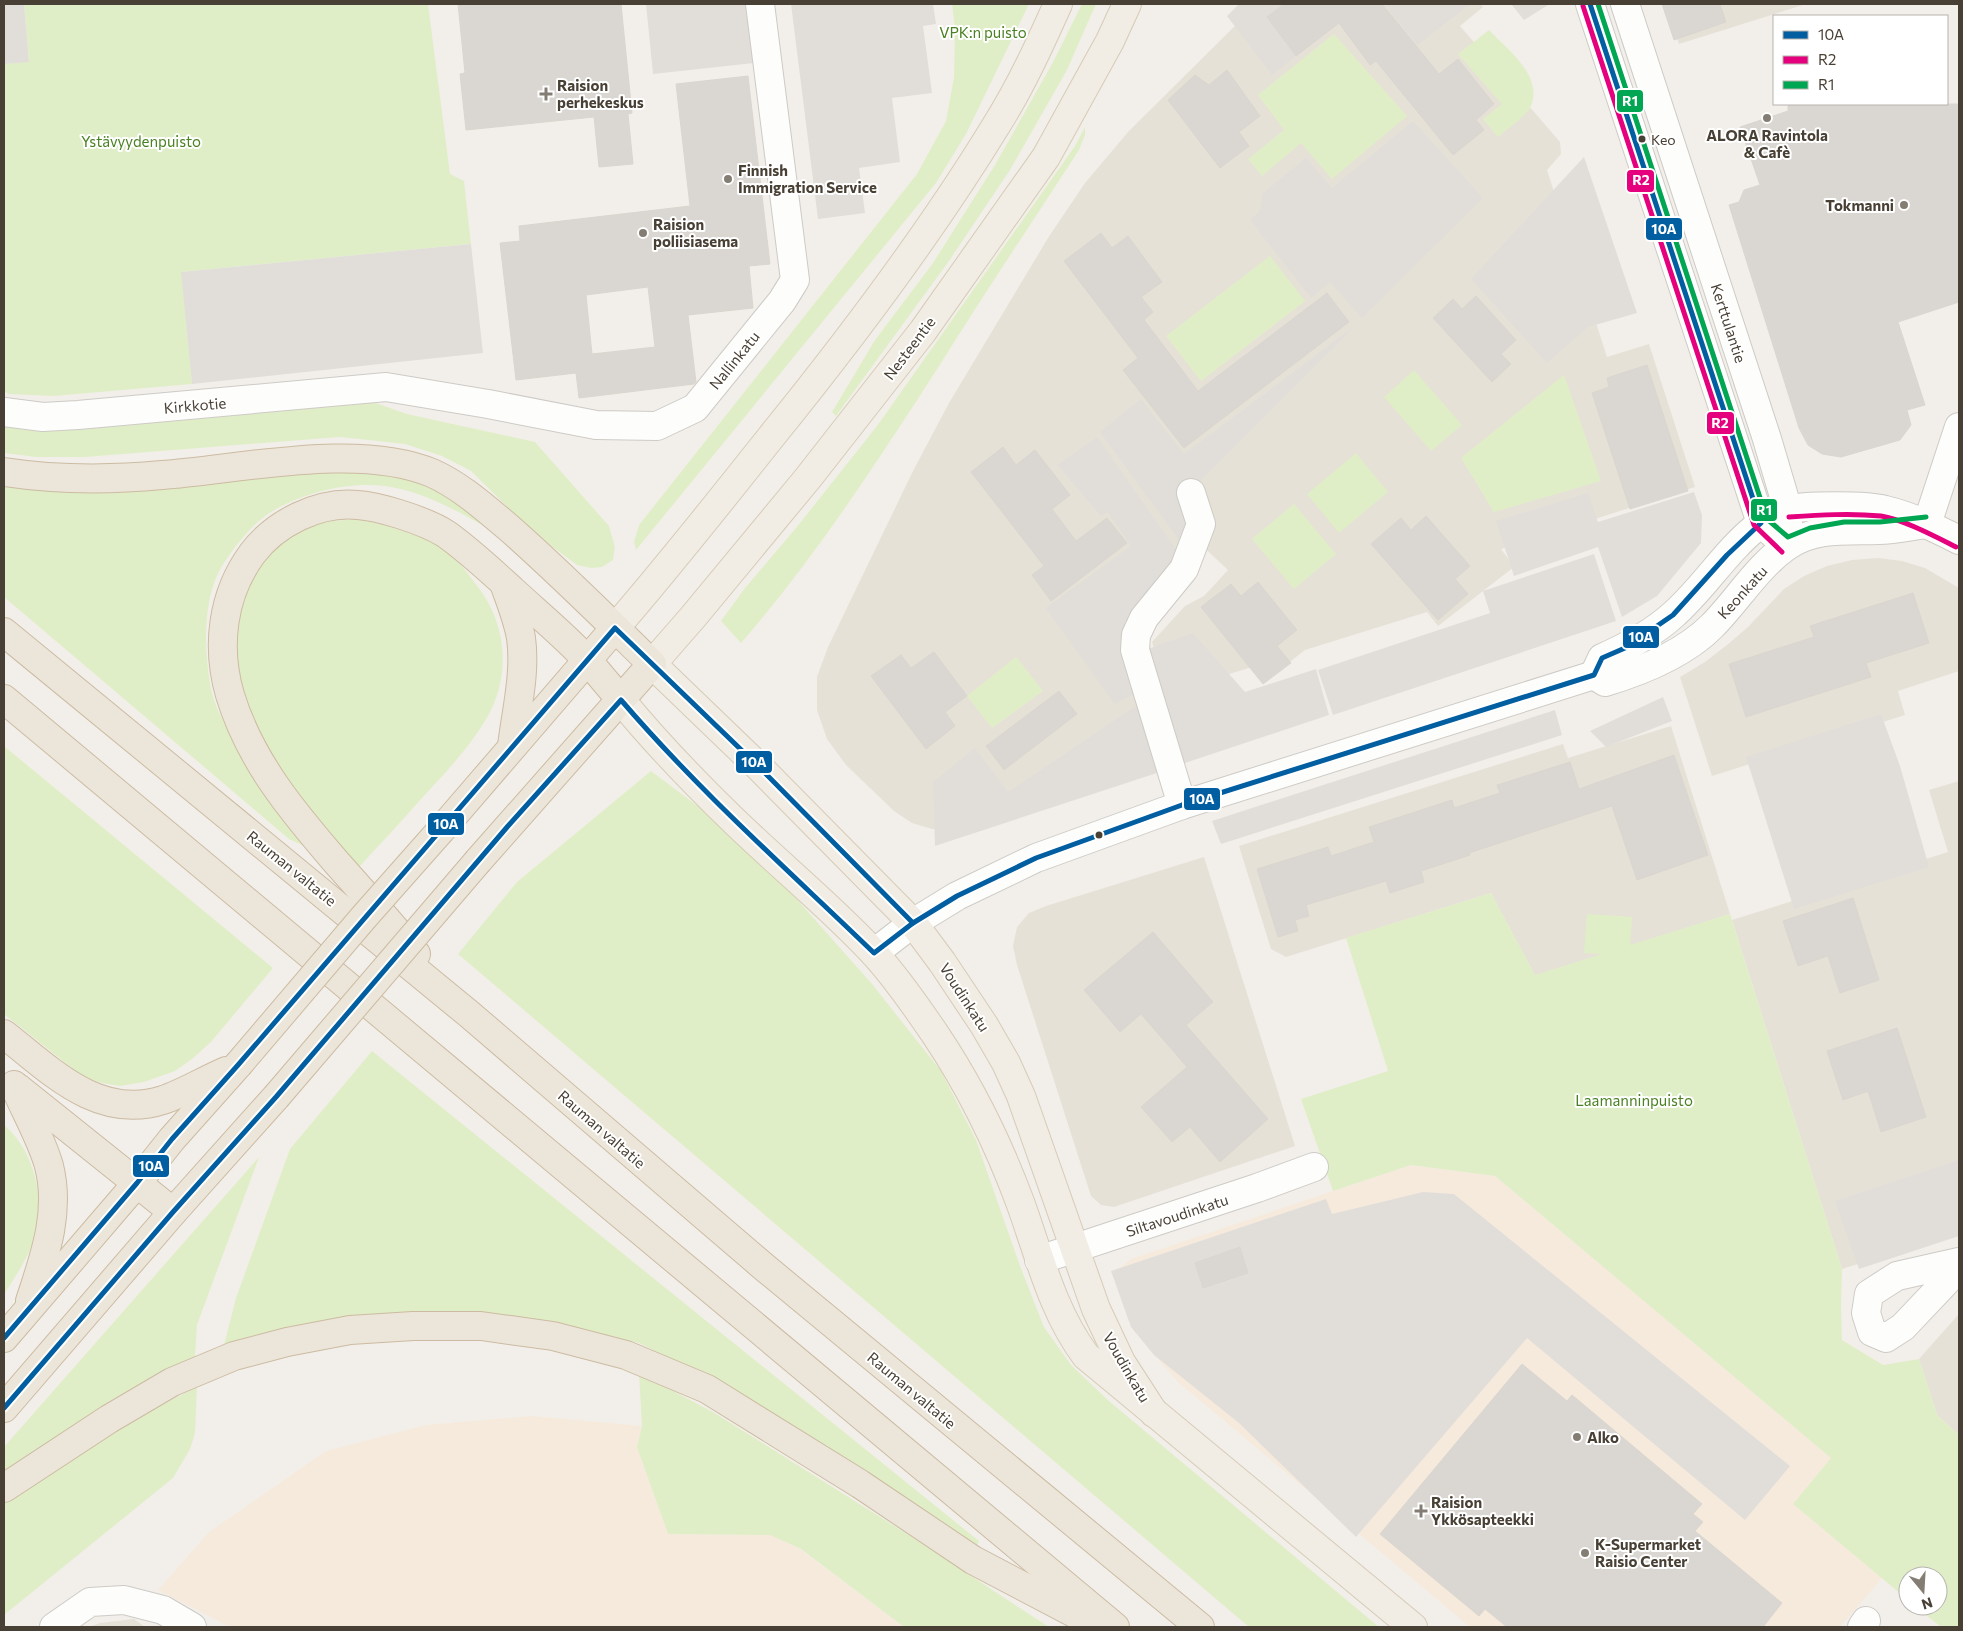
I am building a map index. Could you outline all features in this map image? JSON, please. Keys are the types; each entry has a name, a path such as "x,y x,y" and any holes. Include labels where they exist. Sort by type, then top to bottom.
{"highway":[{"path":"4,472 45,478 80,479 161,476 292,461 376,460 405,464 447,481 479,502 532,548 652,664 478,861 276,1097 173,1212 4,1408"},
{"path":"469,1014 297,817 257,758 248,741 230,694 224,658 224,619 228,601 241,570 262,542 293,520 317,510 356,505 372,507 412,518 444,534 504,584 587,660 621,700"},
{"path":"504,584 515,613 522,649 512,746"},
{"path":"4,1338 138,1183 172,1139 615,628"},
{"name":"Rauman valtatie","path":"4,632 469,1014 764,1268 1200,1627"},
{"path":"4,700 469,1086 729,1308 1115,1627"},
{"path":"4,717 43,732"},
{"path":"4,1034 70,1086 90,1096 125,1104 162,1100 238,1065"},
{"path":"9,1081 173,1212"},
{"path":"9,1081 48,1162 53,1202 50,1241 26,1312"},
{"path":"4,1488 109,1419 172,1382 234,1356 287,1342 350,1330 413,1326 481,1326 554,1336 626,1355 707,1389 860,1484 973,1560 1100,1627"}],"main road":[{"path":"615,628 654,583 805,395 913,253 998,123 1058,4"},
{"name":"Nesteentie","path":"652,664 693,618 808,478 923,331 1046,156 1110,41 1127,4"},
{"name":"Voudinkatu","path":"652,664 758,767 913,923 967,997 1006,1063 1034,1130 1096,1309 1121,1362 1154,1413"},
{"name":"Voudinkatu","path":"621,700 652,739 730,818 834,913 874,953 916,1006 954,1064 998,1147 1059,1311 1072,1338 1086,1356 1413,1627"}],"street":[{"name":"Nallinkatu","path":"386,387 596,425 657,426 695,408 782,301 795,280 760,4"},
{"path":"1590,4 1761,523 1787,546"},
{"name":"Kerttulantie","path":"1625,4 1788,510"},
{"name":"Kirkkotie","path":"4,412 43,417 78,415 386,387"},
{"path":"1926,524 1959,428"},
{"path":"1182,805 1135,650 1136,635 1144,618 1184,569 1200,524 1191,493"},
{"path":"1594,675 1602,658 1625,648 1673,615 1727,555 1761,523 1788,510 1829,507 1884,509 1926,524 1959,540"},
{"path":"1787,546 1788,510"},
{"path":"1787,546 1812,535 1845,529 1880,530 1926,524"},
{"name":"Keonkatu","path":"874,953 913,923 957,896 1036,858 1182,805 1594,675 1605,682 1634,674 1692,643 1711,627 1760,571 1787,546"},
{"name":"Siltavoudinkatu","path":"1039,1260 1074,1250 1314,1167"},
{"path":"1959,1262 1898,1276 1869,1294 1866,1313 1872,1332 1886,1338 1903,1327 1959,1268"},
{"path":"54,1627 90,1602 124,1600 163,1610 192,1627"}],"shaded area":[{"path":"4,4 24,4 29,62 4,64"},
{"path":"646,4 749,4 754,63 653,74"},
{"path":"791,4 933,4 936,24 923,26 932,93 892,98 900,162 859,168 865,213 818,219"},
{"path":"1239,4 1284,4 1267,17 1296,56 1272,75 1227,16"},
{"path":"1257,4 1480,4 1483,7 1460,26 1560,142 1561,154 1547,170 1607,357 1649,344 1695,487 1501,549 1514,567 1438,626 1427,612 1305,650 1264,682 1252,667 1168,693 1152,642 1185,606 1204,596 1228,570 1198,542 1114,633 1157,769 953,830 932,829 912,823 894,811 846,765 827,739 817,710 817,677 828,647 913,471 949,403 1048,238 1085,183 1128,132"},
{"path":"1384,4 1470,4 1417,45"},
{"path":"1511,4 1547,4 1548,5 1524,20"},
{"path":"1666,4 1806,4 1679,44"},
{"path":"1413,121 1483,198 1362,318 1330,282 1311,298 1250,220 1260,211 1263,193 1306,158 1332,188"},
{"path":"1584,157 1637,313 1588,327 1547,363 1471,279"},
{"path":"471,244 483,353 192,384 181,272"},
{"path":"1355,326 1193,488 1201,524 1185,548 1100,432 1141,399 1184,454"},
{"path":"1097,437 1183,560 1129,622 1138,692 1115,704 1046,608 1131,546 1108,512 1101,516 1058,465"},
{"path":"1694,492 1702,515 1701,543 1657,596 1622,617 1598,547 1514,576 1496,521 1588,493 1598,522"},
{"path":"1594,554 1616,621 1333,715 1318,670 1490,613 1483,591"},
{"path":"1878,558 1902,561 1925,568 1959,588 1959,671 1898,691 1905,715 1712,776 1680,677 1705,662 1727,645 1748,627 1784,589 1804,576 1827,566 1852,560"},
{"path":"1193,633 1245,692 1316,669 1329,715 1176,766 1142,651"},
{"path":"1663,697 1672,721 1606,747 1590,731"},
{"path":"1143,701 1166,770 935,846 933,782 975,748 1008,792"},
{"path":"1555,710 1562,735 1221,844 1212,821"},
{"path":"1881,714 1900,766 1929,867 1794,909 1746,757"},
{"path":"1671,726 1730,914 1535,976 1491,893 1286,957 1271,949 1239,846 1563,744 1568,758"},
{"path":"1959,781 1959,1232 1842,1269 1732,920 1948,852 1929,790"},
{"path":"1204,857 1295,1146 1114,1207 1101,1205 1091,1196 1017,965 1013,946 1017,927 1029,913 1046,906"},
{"path":"1959,1160 1959,1236 1859,1269 1835,1201"},
{"path":"1411,1165 1495,1176 1831,1458 1793,1504 1882,1578 1840,1627 1470,1627 1178,1382 1148,1348 1137,1329 1119,1282 1121,1267 1131,1259"},
{"path":"1423,1192 1454,1194 1790,1466 1745,1520 1527,1338 1356,1537 1239,1423 1154,1355 1131,1327 1111,1271 1326,1199 1332,1214"},
{"path":"1959,1314 1959,1435 1937,1415 1919,1359"},
{"path":"532,1416 642,1426 637,1447 668,1534 770,1535 800,1549 904,1627 230,1627 158,1590 209,1532 326,1451 426,1425"},
{"path":"134,1619 145,1627 89,1627 100,1623"}],"green space":[{"name":"Ystävyydenpuisto","path":"24,4 428,4 450,174 464,181 471,244 182,272 192,384 54,396 9,394 4,391 4,64 29,61"},
{"name":"VPK:n puisto","path":"952,4 1029,4 966,134 936,183 636,550 634,542 639,525 917,174 946,121 954,77 955,30"},
{"path":"1082,4 1096,4 1067,70 1010,170 949,261 836,416 832,412 875,340 933,263 995,165 1052,64"},
{"path":"1489,30 1522,65 1529,75 1533,86 1533,97 1528,111 1498,137 1483,119 1502,104 1458,54"},
{"path":"1334,34 1407,116 1332,179 1301,143 1262,176 1248,159 1284,130 1258,95"},
{"path":"1085,127 1085,135 1079,150 846,507 769,610 741,643 721,621 745,588 796,528 877,426 1075,146"},
{"path":"1270,256 1305,301 1201,381 1166,336"},
{"path":"1414,370 1462,425 1431,451 1384,397"},
{"path":"1564,375 1601,481 1494,512 1461,458"},
{"path":"364,399 407,414 535,442 609,526 615,547 613,560 602,567 591,568 577,565 534,533 471,471 442,456 405,444 340,437 85,457 36,457 4,453 4,425"},
{"path":"1356,453 1388,492 1339,533 1307,494"},
{"path":"300,467 427,477 488,528 416,493 384,486 356,485 318,492 293,501 271,512 243,537 221,568 211,594 206,624 207,655 213,695 228,730 305,844 304,846 289,839 4,597 4,483"},
{"path":"1294,504 1336,554 1294,589 1252,539"},
{"path":"356,519 419,536 451,554 464,568 486,599 500,633 502,650 502,669 499,686 494,704 485,721 448,770 359,867 291,785 262,739 250,716 241,691 235,651 238,623 245,595 254,575 276,544 291,532 300,528 320,523"},
{"path":"1016,657 1043,691 992,728 967,696"},
{"path":"4,746 273,968 211,1042 175,1071 144,1082 120,1086 83,1077 4,1014"},
{"path":"651,771 747,843 872,984 941,1071 976,1140 1020,1266 1044,1327 1071,1365 1109,1401 1379,1627 1249,1627 458,954 517,882"},
{"name":"Laamanninpuisto","path":"1491,893 1535,975 1602,954 1584,953 1587,914 1632,917 1630,945 1730,914 1842,1269 1842,1340 1883,1365 1919,1359 1937,1415 1959,1435 1959,1627 1941,1627 1927,1616 1948,1616 1948,1566 1898,1566 1898,1592 1793,1504 1831,1458 1495,1176 1411,1165 1333,1191 1301,1099 1388,1071 1346,938"},
{"path":"372,1051 979,1541 976,1548 879,1481 774,1414 718,1382 639,1343 565,1325 497,1314 415,1313 223,1349 236,1298 290,1149"},
{"path":"4,1125 14,1135 30,1162 35,1176 39,1207 38,1223 32,1245 4,1294"},
{"path":"259,1157 197,1325 195,1357 111,1400 4,1474 4,1447"},
{"path":"639,1373 713,1412 904,1532 1049,1627 904,1627 801,1549 770,1535 668,1534 637,1447 642,1426"},
{"path":"197,1387 195,1433 190,1449 173,1478 4,1615 4,1500 60,1461 149,1411"}],"building":[{"name":"Raision perhekeskus","path":"458,4 621,4 632,113 628,114 633,164 599,167 594,117 466,130 460,74 465,73"},
{"path":"1284,4 1382,4 1439,74 1458,59 1494,104 1476,120 1484,130 1453,155 1376,61 1370,65 1339,23 1296,56 1267,17"},
{"path":"1662,4 1720,4 1726,22 1674,40"},
{"path":"1227,70 1260,116 1239,132 1249,146 1220,168 1168,100 1195,75 1209,85"},
{"name":"Raision poliisiasema","path":"748,76 770,264 749,266 753,308 688,315 696,382 694,384 579,398 576,373 516,380 500,243 520,241 519,226 690,206 676,84","holes":["648,287 655,347 592,354 586,295"]},
{"path":"1959,104 1959,302 1898,322 1925,405 1907,410 1911,425 1900,440 1841,457 1822,454 1808,445 1799,428 1729,205 1739,202 1744,190 1760,185 1740,127 1788,111 1788,105"},
{"path":"1101,233 1112,248 1128,236 1162,282 1141,297 1153,312 1144,320 1198,391 1327,293 1349,322 1184,448 1123,370 1138,358 1064,261"},
{"path":"1476,296 1516,340 1501,354 1511,364 1492,382 1433,318 1453,299 1462,309"},
{"path":"1647,365 1688,491 1630,509 1592,393 1609,387 1607,378"},
{"path":"1003,447 1016,465 1035,450 1070,495 1052,509 1076,541 1107,518 1127,543 1051,601 1032,575 1044,566 971,472"},
{"path":"1426,516 1470,566 1455,579 1468,594 1438,620 1371,544 1401,518 1411,530"},
{"path":"1258,582 1297,630 1277,646 1291,663 1263,684 1201,607 1231,584 1241,596"},
{"path":"1913,593 1929,643 1866,663 1871,677 1746,717 1729,664 1814,637 1810,626"},
{"path":"934,652 967,696 945,712 955,726 926,749 871,676 901,655 911,668"},
{"path":"1059,691 1077,714 1004,770 986,746"},
{"path":"1674,755 1708,855 1637,880 1612,806 1469,853 1470,855 1421,871 1424,882 1390,893 1386,881 1306,905 1309,916 1295,920 1298,931 1278,937 1257,869 1328,847 1331,856 1374,842 1369,827 1452,800 1454,808 1500,793 1497,785 1570,762 1579,789"},
{"path":"1853,898 1879,980 1840,993 1828,956 1798,966 1783,921"},
{"path":"1153,932 1213,1002 1186,1025 1268,1119 1220,1162 1190,1127 1172,1142 1141,1107 1187,1067 1141,1014 1120,1032 1084,990"},
{"path":"1897,1028 1926,1117 1881,1132 1868,1091 1843,1100 1827,1051"},
{"path":"1240,1247 1248,1273 1203,1288 1195,1263"},
{"path":"1522,1364 1567,1401 1572,1395 1702,1504 1693,1514 1703,1522 1695,1531 1782,1603 1763,1627 1507,1627 1485,1609 1479,1616 1380,1534"}],"transit line":[{"name":"10A","path":"4,1408 173,1212 276,1097 508,826 621,700 681,766 874,953 913,923 957,896 1036,858 1182,805 1594,675 1602,658 1625,648 1673,615 1727,555 1761,523 1590,4"},
{"name":"R1","path":"1598,4 1767,519 1788,537 1810,528 1844,522 1880,522 1926,517"},
{"name":"R2","path":"1583,6 1754,525 1782,552"},
{"name":"R2","path":"1789,517 1846,514 1881,516 1909,524 1956,547"},
{"name":"10A","path":"4,1338 137,1183 172,1139 615,628 759,767 913,923"}],"place":[{"name":"Raision perhekeskus","path":"546,94"},
{"name":"ALORA Ravintola & Cafè","path":"1767,118"},
{"name":"Keo","path":"1642,139"},
{"name":"Finnish Immigration Service","path":"728,179"},
{"name":"Tokmanni","path":"1904,205"},
{"name":"Raision poliisiasema","path":"643,233"},
{"name":"Alko","path":"1577,1437"},
{"name":"Raision Ykkösapteekki","path":"1421,1511"},
{"name":"K-Supermarket Raisio Center","path":"1585,1553"}]}
